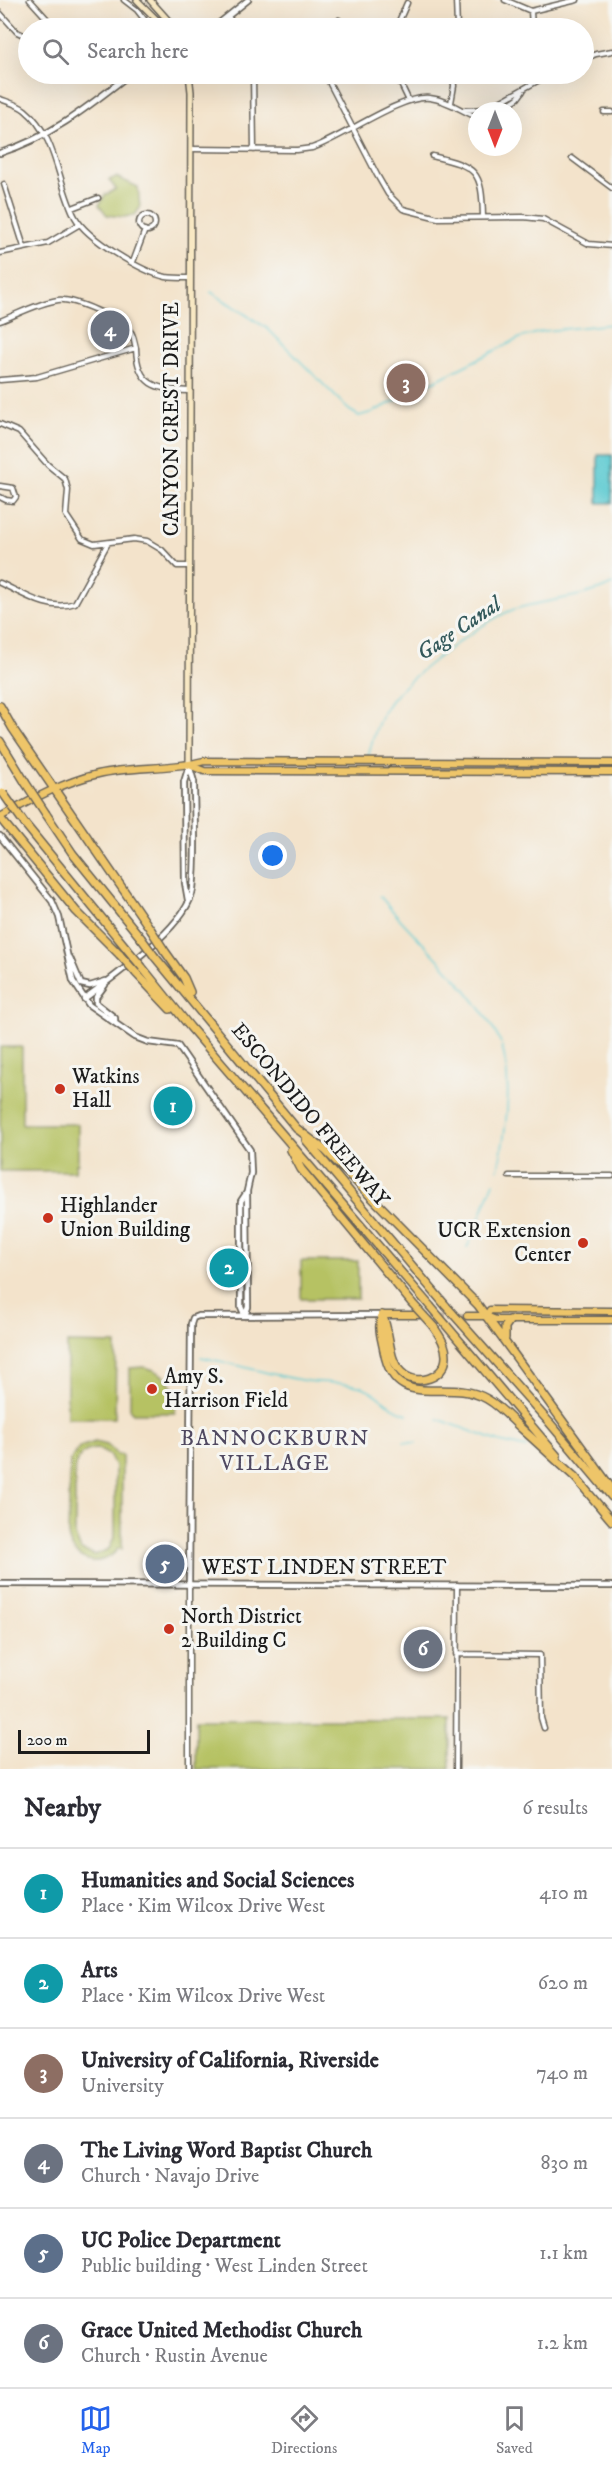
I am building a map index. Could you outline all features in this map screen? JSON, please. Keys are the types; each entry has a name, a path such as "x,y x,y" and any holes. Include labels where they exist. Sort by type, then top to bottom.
{"highway":[{"path":"0,706 12,729 56,788 184,978 193,1000"},
{"name":"ESCONDIDO FREEWAY","path":"0,741 73,854 155,957 446,1306 612,1497"},
{"name":"ESCONDIDO FREEWAY","path":"1,791 25,824 127,949 139,970 430,1306 612,1521"},
{"path":"0,818 76,911 120,956 139,970"},
{"path":"296,1128 326,1151 465,1290 506,1341 612,1489"},
{"path":"284,1137 302,1169 433,1326 445,1347 445,1361 437,1375 419,1381 410,1379 398,1368 392,1352 387,1324 382,1315"},
{"path":"382,1315 379,1324 387,1366 397,1382 410,1389 454,1389 488,1400 503,1410 576,1479"},
{"path":"506,1341 505,1326 510,1320"}],"main road":[{"path":"136,0 155,18"},
{"path":"150,0 166,18"},
{"name":"CANYON CREST DRIVE","path":"189,84 189,765"},
{"path":"0,818 56,788 98,773 146,766 189,765 206,761 612,763"},
{"path":"189,765 204,771 612,772"},
{"path":"486,1316 490,1310 612,1311"},
{"path":"382,1315 419,1315"},
{"path":"467,1316 486,1316 496,1320 612,1320"}],"street":[{"path":"30,0 46,18"},
{"path":"124,0 143,18"},
{"path":"229,18 248,0"},
{"path":"456,0 457,18"},
{"path":"505,0 531,11 577,0"},
{"path":"400,18 406,3"},
{"path":"531,11 531,18"},
{"path":"0,13 18,31"},
{"path":"594,56 612,51"},
{"path":"0,153 45,136 117,84"},
{"path":"253,84 254,150"},
{"path":"330,84 388,194 404,209 438,218 543,219 589,244 612,246"},
{"path":"401,84 409,101"},
{"path":"451,103 454,84"},
{"path":"464,110 487,109 533,84"},
{"path":"512,102 525,89"},
{"path":"190,149 297,150 312,148 419,97 451,103 468,112"},
{"path":"0,99 24,108 38,124 61,171 75,217 100,244 152,272 166,277 189,278"},
{"path":"604,112 612,111"},
{"path":"432,156 459,163 476,174 482,192 483,217"},
{"path":"572,158 612,188"},
{"path":"4,184 24,247"},
{"path":"72,208 98,198"},
{"path":"145,216 151,216 154,219 154,226 150,230 145,230 140,226 140,221 145,216"},
{"path":"0,253 48,243 80,224"},
{"path":"133,262 145,230"},
{"path":"0,321 49,302 72,301 120,321 132,332 136,348 136,365 143,377 158,388 189,391"},
{"path":"0,380 37,377 136,348"},
{"path":"0,424 19,432 48,465 65,479 68,490 66,515 76,533 89,543 134,539 147,541 162,550 177,566 189,566"},
{"path":"0,486 13,488 16,497 13,501 0,497"},
{"path":"0,583 45,603 63,607 75,603 108,543"},
{"name":"CANYON CREST DRIVE","path":"188,900 185,883 184,782 189,765"},
{"name":"CANYON CREST DRIVE","path":"84,999 176,924 193,891 194,782 189,765"},
{"path":"0,836 52,901 59,917 73,981 84,999 115,1023 144,1041 174,1044 183,1051 250,1150 251,1173 247,1191 248,1307 245,1316"},
{"path":"66,950 81,984 90,986 109,980"},
{"path":"109,980 98,994 96,1001 115,1018 115,1023"},
{"path":"509,1176 612,1176"},
{"path":"189,1769 189,1383 193,1318 198,1316 382,1315"},
{"name":"WEST LINDEN STREET","path":"0,1584 612,1586"},
{"path":"456,1769 457,1585"},
{"path":"456,1654 540,1655 541,1718 544,1728"}],"green space":[{"path":"116,177 138,187 140,208 135,215 124,217 107,215 99,205 105,195 116,189 109,180"},
{"path":"0,1047 22,1047 22,1124 78,1124 78,1163 75,1171 0,1171"},
{"path":"301,1261 358,1261 358,1299 301,1299"},
{"path":"67,1343 116,1344 115,1418 67,1418"},
{"name":"Amy S. Harrison Field","path":"144,1367 159,1373 170,1383 175,1396 175,1413 133,1413 130,1410 130,1368"},
{"path":"95,1442 107,1445 118,1455 122,1455 122,1549 96,1561 81,1557 75,1552 68,1535 70,1461 80,1447","holes":["98,1449 109,1455 115,1466 115,1535 109,1549 95,1555 81,1550 75,1535 75,1469 80,1457 89,1450"]},
{"path":"196,1719 450,1719 450,1769 196,1769"}],"water":[{"path":"598,455 612,455 612,503 598,503"}],"waterway":[{"path":"211,292 268,329 349,410 359,416 373,412 520,338 544,331 612,324"},
{"name":"Gage Canal","path":"368,757 379,721 390,702 413,678 467,636 515,609 589,593 612,584"},
{"name":"Gage Canal","path":"380,896 475,1001 501,1043"},
{"name":"Gage Canal","path":"498,1169 506,1124 508,1092 502,1047"},
{"name":"Gage Canal","path":"467,1248 494,1182"},
{"path":"201,1357 301,1380 358,1386 371,1391 395,1409 408,1414"},
{"path":"438,1419 500,1442 526,1448"},
{"path":"404,1442 416,1443"}],"tunnel":[{"path":"422,1315 467,1316"}],"place":[{"name":"The Living Word Baptist Church","path":"110,330"},
{"name":"University of California, Riverside","path":"406,383"},
{"name":"Watkins Hall","path":"60,1089"},
{"name":"Humanities and Social Sciences","path":"173,1106"},
{"name":"Highlander Union Building","path":"48,1218"},
{"name":"UCR Extension Center","path":"583,1243"},
{"name":"Arts","path":"229,1268"},
{"name":"Amy S. Harrison Field","path":"152,1389"},
{"name":"UC Police Department","path":"165,1564"},
{"name":"North District 2 Building C","path":"169,1629"},
{"name":"Grace United Methodist Church","path":"423,1649"}],"district":[{"name":"BANNOCKBURN VILLAGE","path":"275,1450"}]}
